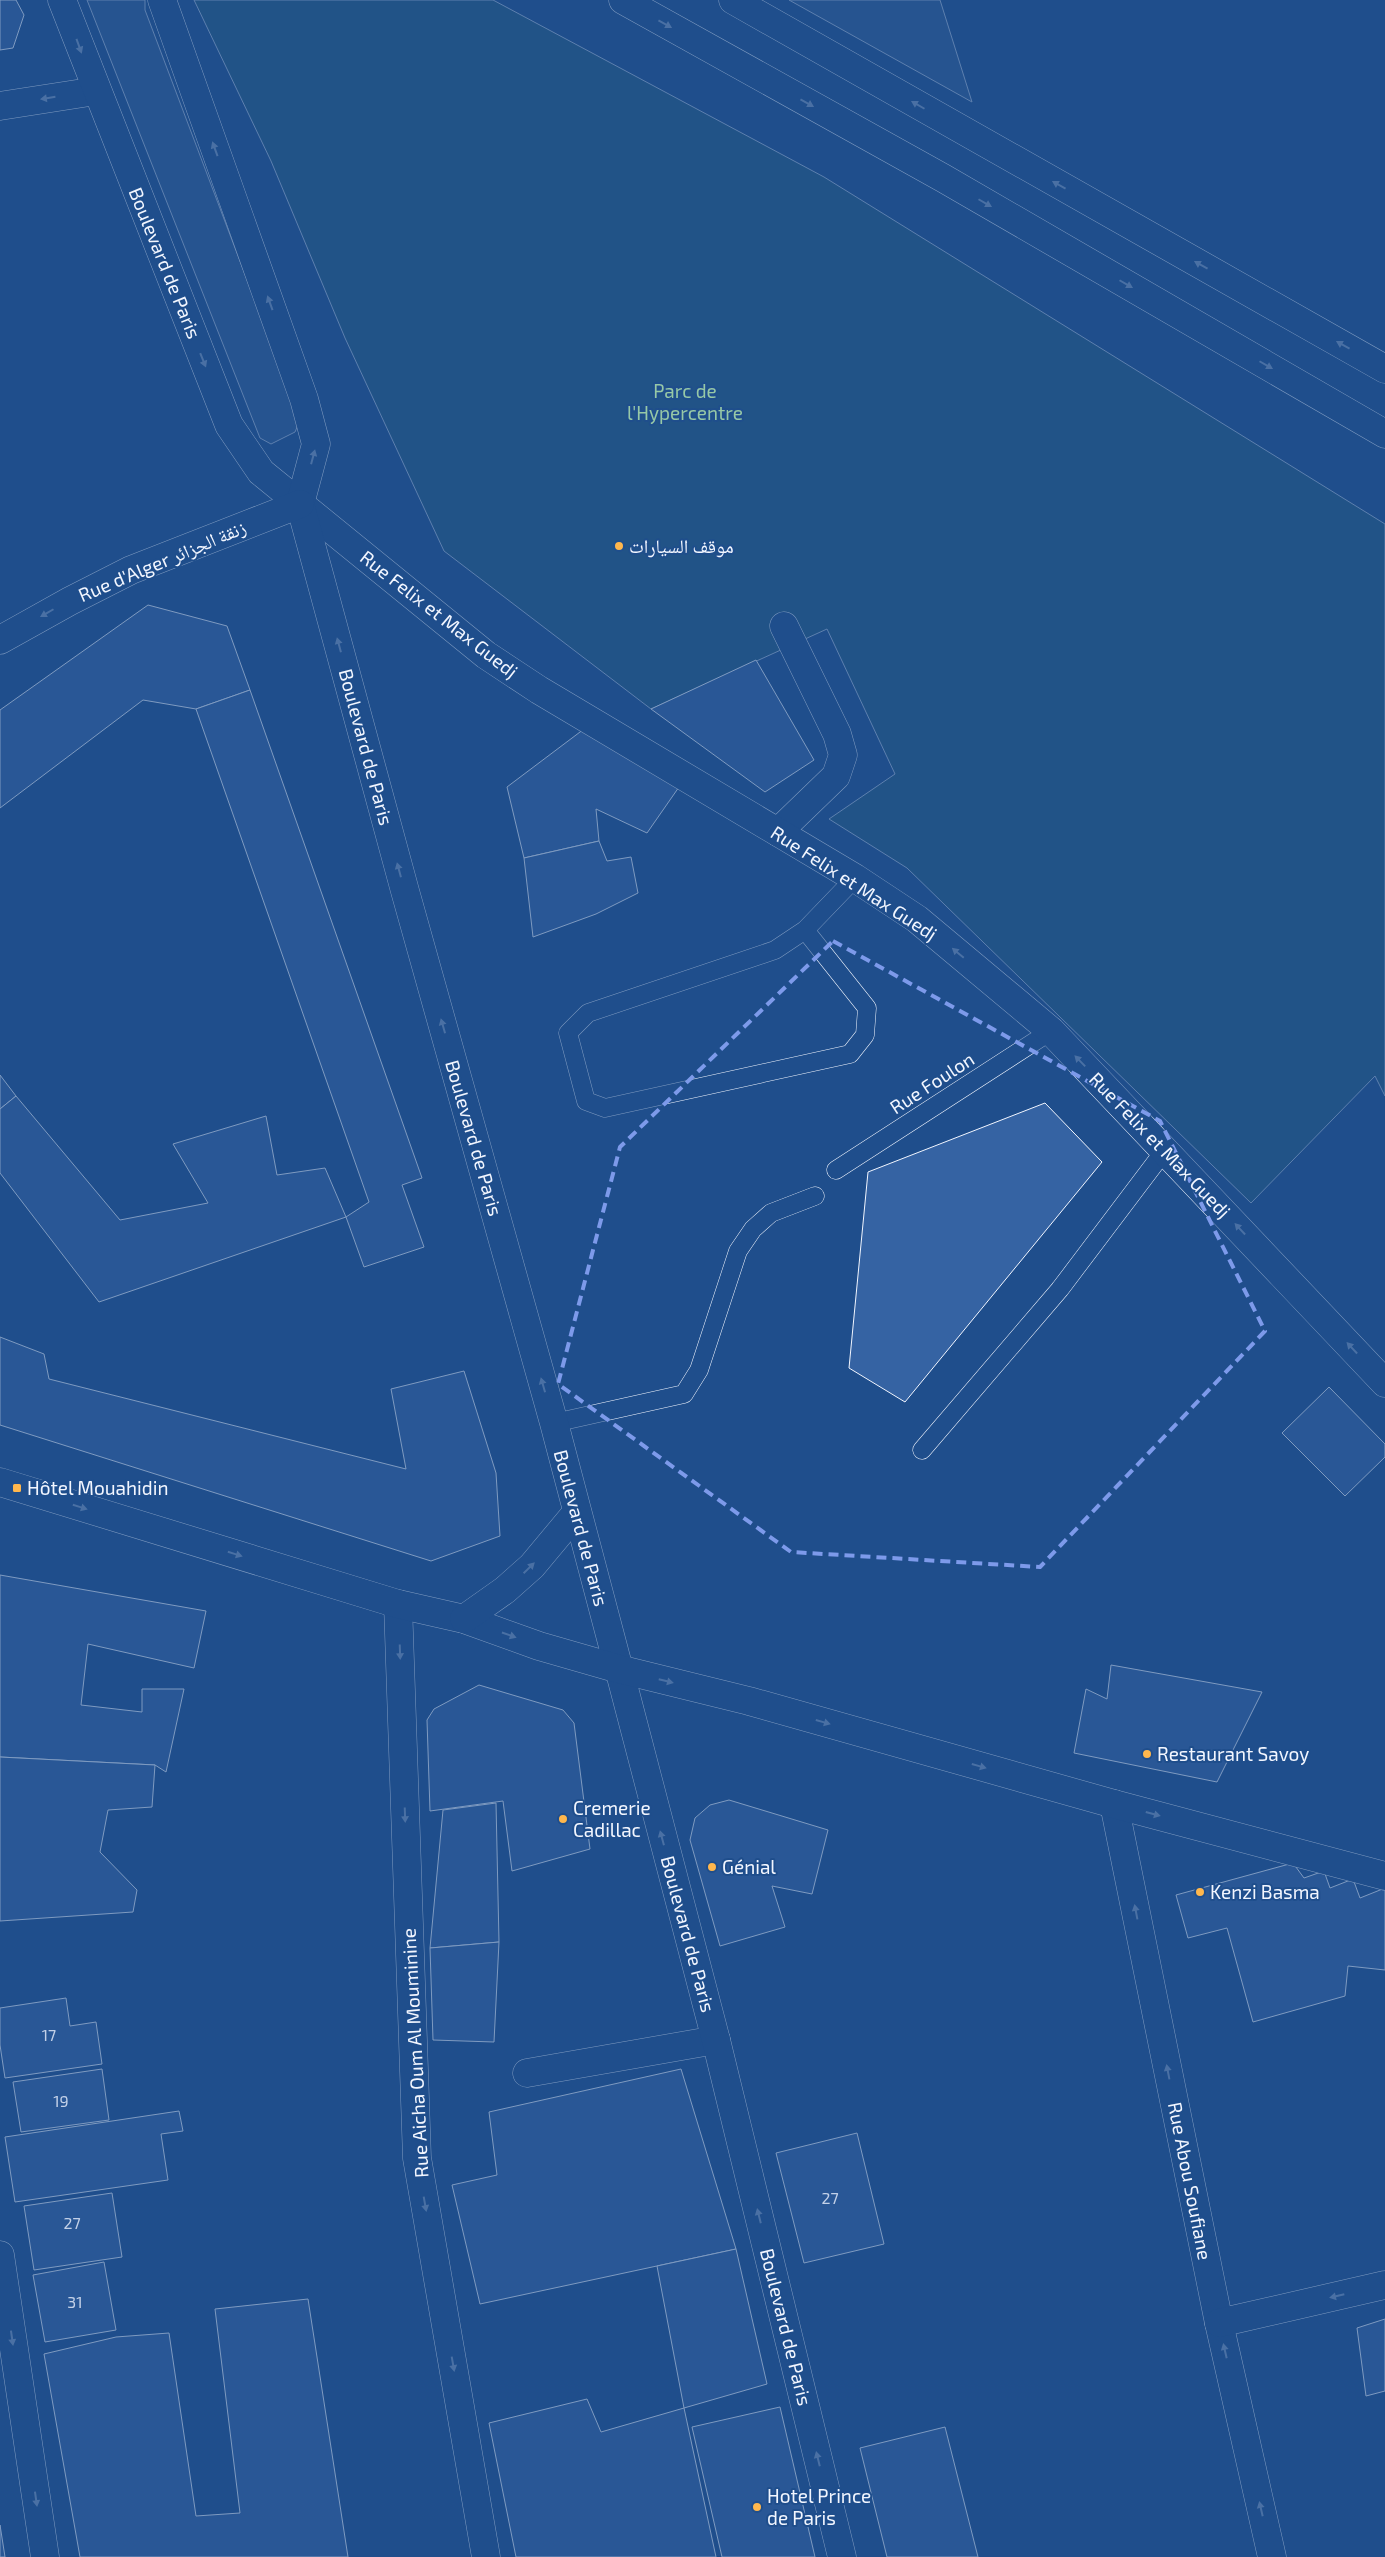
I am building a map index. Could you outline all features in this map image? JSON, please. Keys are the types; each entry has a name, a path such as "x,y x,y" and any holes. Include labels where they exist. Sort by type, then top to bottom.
{"main road":[{"name":"Boulevard de Paris","path":"62,0 96,91 229,425 261,472 300,504 402,882 554,1423 619,1669 716,2040 842,2557"},
{"path":"162,0 306,408 316,444 300,504"},
{"path":"622,0 943,178 1385,434"},
{"path":"733,0 1385,368"},
{"path":"0,106 96,91"},
{"name":"Rue d'Alger زنقة الجزائر","path":"0,640 131,570 300,504"},
{"name":"Rue Felix et Max Guedj","path":"300,504 486,655 540,690 855,878 917,919 1050,1031 1385,1383"},
{"path":"778,832 836,776 843,755 837,734 784,626"},
{"path":"0,1482 398,1604 464,1620 539,1646 619,1669 749,1702 1114,1804 1385,1876"},
{"path":"464,1620 505,1590 532,1566 577,1512"},
{"name":"Rue Aicha Oum Al Mouminine","path":"398,1604 417,2158 486,2557"},
{"name":"Rue Abou Soufiane","path":"1114,1804 1219,2323 1272,2557"},
{"path":"527,2073 716,2040"},
{"path":"0,2255 45,2557"},
{"path":"1219,2323 1385,2285"}],"lane":[{"path":"805,930 867,1008 865,1035 850,1054 605,1108 586,1101 568,1033 588,1013 775,950 805,930 855,878"},
{"name":"Rue Foulon","path":"836,1170 1050,1031"},
{"path":"922,1450 1060,1289 1165,1150"},
{"path":"554,1423 684,1394 698,1370 738,1251 753,1229 770,1213 815,1196"}],"highlighted area":[{"path":"833,941 1160,1121 1265,1331 1040,1567 791,1552 558,1384 620,1147"}],"green space":[{"name":"Parc de l'Hypercentre","path":"194,0 493,0 824,177 1385,524 1385,1096 1375,1076 1251,1203 907,868 829,819 895,774 827,629 651,709 444,551 345,338 271,161"}],"shaded area":[{"path":"87,0 145,0 145,10 300,420 295,432 271,444 260,438"},
{"path":"789,0 940,0 972,102"}],"building":[{"path":"0,0 16,0 24,15 13,48 0,50"},
{"path":"148,605 227,626 250,690 196,709 143,700 0,808 0,710"},
{"path":"756,660 814,760 765,792 651,709"},
{"path":"250,690 422,1178 402,1185 424,1247 364,1267 346,1217 369,1202 196,709"},
{"path":"584,729 679,787 647,833 596,809 599,841 524,858 507,787"},
{"path":"599,841 607,861 631,857 638,893 596,914 533,937 524,858"},
{"path":"0,1075 16,1096 0,1109"},
{"path":"16,1096 120,1220 208,1203 173,1144 266,1116 277,1175 325,1168 346,1217 99,1302 0,1173 0,1109"},
{"path":"1045,1103 1102,1162 905,1402 849,1368 868,1172"},
{"path":"0,1337 44,1354 49,1379 406,1469 391,1389 464,1371 496,1473 500,1536 431,1561 0,1425"},
{"path":"1329,1387 1385,1444 1385,1457 1345,1496 1282,1433"},
{"path":"0,1575 206,1611 194,1668 88,1644 81,1705 142,1712 142,1689 184,1689 166,1772 155,1765 0,1757"},
{"path":"1111,1665 1262,1692 1217,1782 1074,1753 1086,1689 1107,1699"},
{"path":"479,1685 563,1710 574,1723 590,1849 512,1871 503,1801 430,1811 427,1720 434,1709"},
{"path":"0,1757 155,1765 152,1807 108,1810 100,1852 137,1890 133,1912 0,1921"},
{"path":"729,1800 828,1830 812,1894 772,1886 785,1927 720,1946 690,1840 695,1818 710,1805"},
{"path":"496,1803 499,1942 430,1948 443,1810"},
{"path":"1293,1863 1304,1878 1324,1871 1330,1888 1353,1879 1360,1898 1385,1888 1385,1970 1348,1966 1345,1996 1253,2022 1227,1928 1188,1938 1176,1895"},
{"path":"499,1942 494,2042 433,2040 430,1948"},
{"path":"66,1998 70,2026 96,2022 102,2064 5,2078 0,2045 0,2008"},
{"path":"102,2069 109,2120 21,2132 13,2082"},
{"path":"681,2069 736,2249 480,2304 452,2185 497,2175 489,2112"},
{"path":"179,2111 183,2131 161,2134 168,2180 15,2202 5,2137"},
{"path":"857,2133 884,2244 804,2263 776,2153"},
{"path":"112,2193 122,2257 34,2270 24,2206"},
{"path":"736,2249 767,2384 684,2408 657,2266"},
{"path":"104,2262 116,2330 45,2342 33,2275"},
{"path":"308,2299 348,2557 80,2557 44,2354 116,2337 169,2333 196,2516 240,2513 215,2309"},
{"path":"1385,2319 1385,2391 1366,2396 1357,2328"},
{"path":"587,2399 601,2432 684,2408 716,2557 516,2557 489,2423"},
{"path":"780,2407 815,2557 722,2557 692,2427"},
{"path":"945,2427 978,2557 887,2557 860,2448"},
{"path":"0,2525 5,2557 0,2557"}],"place":[{"name":"موقف السيارات","path":"619,546"},
{"name":"Hôtel Mouahidin","path":"17,1488"},
{"name":"Restaurant Savoy","path":"1147,1754"},
{"name":"Cremerie Cadillac","path":"563,1819"},
{"name":"Génial","path":"712,1867"},
{"name":"Kenzi Basma","path":"1200,1892"},
{"name":"Hotel Prince de Paris","path":"757,2507"}]}
